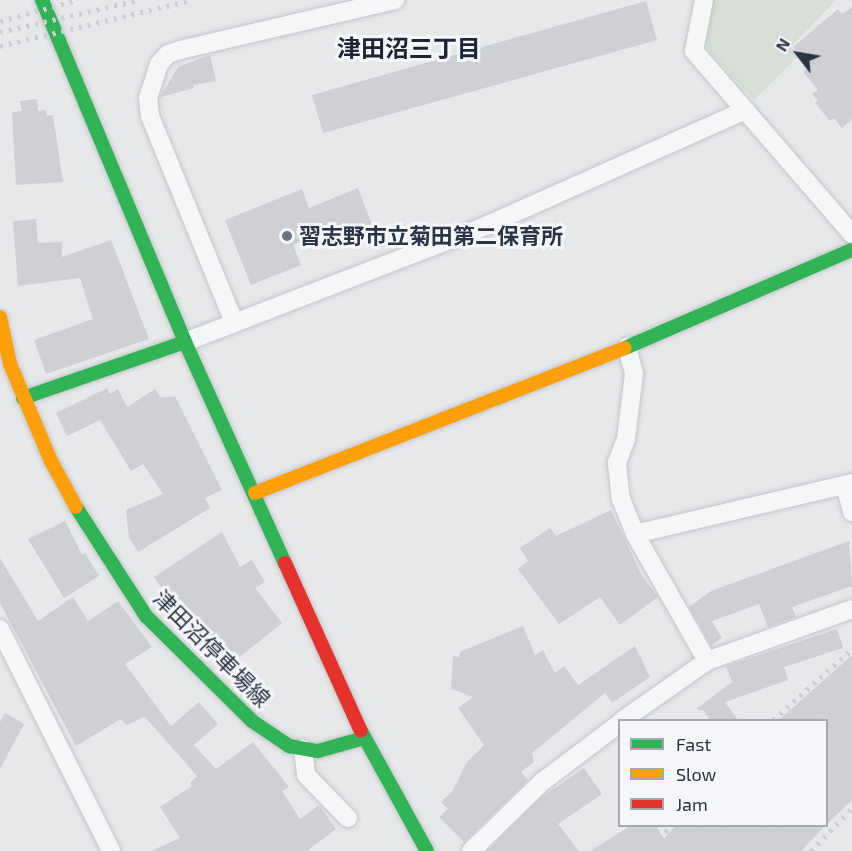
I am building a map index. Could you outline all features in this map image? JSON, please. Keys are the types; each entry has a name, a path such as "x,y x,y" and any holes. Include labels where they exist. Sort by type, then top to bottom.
{"street":[{"path":"42,0 185,342 364,738 427,851"},
{"path":"234,322 150,116 148,98 159,64 168,54 180,50 394,0"},
{"path":"704,0 694,51 852,234"},
{"path":"23,398 185,342 485,226 745,110"},
{"path":"255,493 627,346 852,250"},
{"name":"津田沼停車場線","path":"0,317 10,364 23,398 79,513 146,616 252,721 289,746 303,749 338,748 364,738"},
{"path":"627,346 634,373 626,439 616,475 635,534 707,661"},
{"path":"635,534 849,484 852,513"},
{"path":"625,719 707,661 852,609"},
{"path":"0,628 111,851"},
{"path":"471,851 542,782 618,724"},
{"path":"303,749 306,775 348,818"}],"shaded area":[{"path":"712,0 836,0 791,47 798,56 754,100 711,54 701,32"}],"building":[{"path":"646,1 657,40 323,133 312,95"},
{"path":"852,7 852,119 842,128 834,118 830,121 815,103 818,101 812,94 818,90 803,72 809,66 793,47 838,9 842,14"},
{"path":"210,55 216,81 193,85 194,88 160,97 178,67"},
{"path":"37,99 38,111 46,110 47,116 53,115 63,182 16,185 12,112 22,111 20,101"},
{"path":"358,188 376,235 349,246 341,225 293,245 301,265 251,285 225,220 302,189 309,208"},
{"path":"36,219 38,243 62,242 62,257 111,240 149,339 46,374 34,340 93,319 80,278 18,286 13,221"},
{"path":"107,388 110,394 118,389 127,407 155,389 161,398 175,396 222,490 205,498 210,508 138,552 129,538 126,510 163,494 143,464 131,471 100,420 67,436 56,413"},
{"path":"611,510 642,576 658,597 620,625 600,597 559,624 518,569 528,561 520,548 550,528 556,536"},
{"path":"65,521 82,555 85,553 99,576 64,598 28,539"},
{"path":"222,532 240,567 252,560 265,582 255,588 282,623 231,664 217,647 212,651 196,631 192,633 154,577"},
{"path":"849,541 852,586 792,607 796,617 768,627 759,604 712,621 722,638 711,645 689,607 711,591"},
{"path":"0,558 38,621 73,597 88,621 118,601 152,647 125,664 171,726 199,702 218,724 194,745 216,769 253,742 289,787 282,791 300,819 319,805 336,829 307,851 151,851 180,838 160,807 192,786 190,783 197,776 145,717 126,725 121,719 76,746 0,603"},
{"path":"523,626 535,655 543,650 555,673 564,666 578,685 635,646 650,677 612,703 605,693 532,753 534,762 521,772 528,780 464,842 439,817 448,809 441,802 452,792 467,762 484,745 458,708 473,697 451,689 453,656 459,657 460,652"},
{"path":"837,629 843,648 784,667 788,680 725,702 737,719 709,719 703,710 699,711 697,708 732,682 726,666"},
{"path":"852,655 852,800 828,823 828,719 780,719"},
{"path":"5,713 24,724 0,769 0,722"},
{"path":"584,768 602,794 558,824 579,851 487,851 542,797"},
{"path":"629,827 657,827 664,839 674,827 824,827 801,851 590,851"}],"railway":[{"path":"0,21 78,0"},
{"path":"0,32 139,0"},
{"path":"0,46 192,0"},
{"path":"774,719 852,649"},
{"path":"813,719 852,681"},
{"path":"828,723 852,700"},
{"path":"828,764 852,740"},
{"path":"828,784 852,760"},
{"path":"811,851 852,808"},
{"path":"646,851 670,827"},
{"path":"683,851 707,827"},
{"path":"702,851 726,827"},
{"path":"742,851 768,827"},
{"path":"762,851 787,827"}],"traffic: fast":[{"path":"42,0 185,342 285,563"},
{"path":"625,348 852,250"},
{"path":"23,398 185,342"},
{"path":"76,507 146,616 252,721 289,746 318,751 364,738"},
{"path":"361,731 427,851"}],"traffic: slow":[{"path":"0,317 10,364 51,461 76,507"},
{"path":"255,493 625,348"}],"traffic: jam":[{"path":"285,563 361,731"}],"place":[{"name":"習志野市立菊田第二保育所","path":"287,236"}],"district":[{"name":"津田沼三丁目","path":"409,48"}]}
